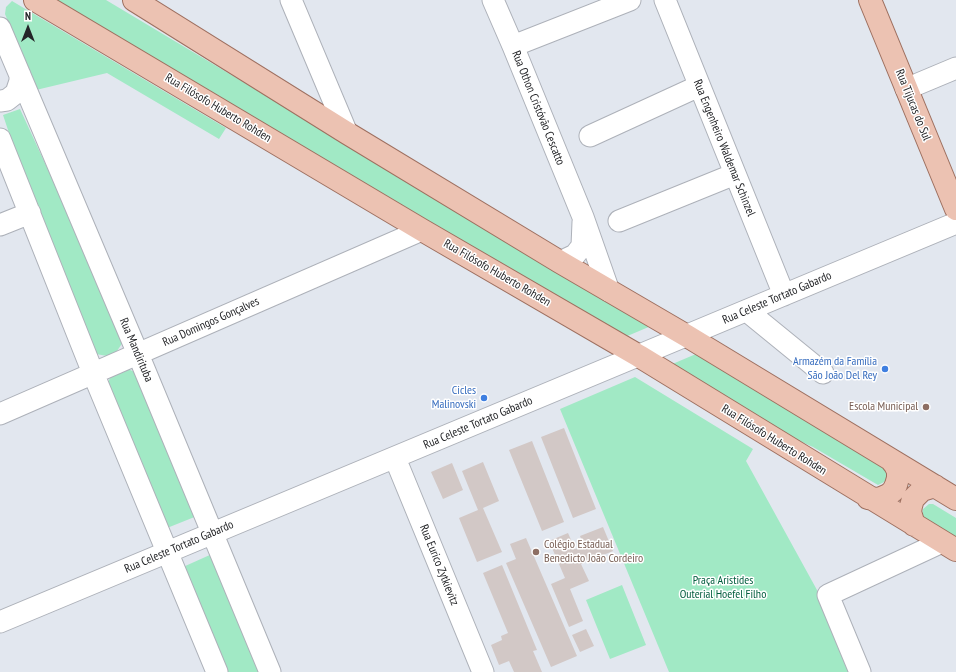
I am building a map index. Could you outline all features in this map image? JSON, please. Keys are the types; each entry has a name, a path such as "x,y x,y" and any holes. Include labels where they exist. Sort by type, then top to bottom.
{"main road":[{"name":"Rua Filósofo Huberto Rohden","path":"35,0 422,230 639,356 868,498 949,546"},
{"path":"134,0 347,133 560,262 688,336 956,499"},
{"name":"Rua Tijucas do Sul","path":"870,0 906,89 950,179 956,209"},
{"path":"868,498 882,498 893,491 898,478 898,472 891,460"},
{"path":"914,525 910,512 913,500 922,490 935,486"}],"street":[{"path":"291,0 347,133"},
{"name":"Rua Othon Cristóvão Cescatto","path":"493,0 582,217 609,291"},
{"path":"513,46 630,0"},
{"name":"Rua Engenheiro Waldemar Schinzel","path":"665,0 784,295"},
{"name":"Rua Mandirituba","path":"0,28 138,354 270,672"},
{"path":"303,106 315,102 320,96 322,87 319,67"},
{"path":"906,89 956,68"},
{"path":"0,101 7,100 16,93 20,81 20,75"},
{"path":"590,136 699,86"},
{"path":"0,139 93,373 217,672"},
{"path":"619,221 735,174"},
{"path":"0,225 30,213"},
{"name":"Rua Othon Cristóvão Cescatto","path":"560,262 575,255 582,246 582,217"},
{"name":"Rua Celeste Tortato Gabardo","path":"0,622 956,223"},
{"name":"Rua Domingos Gonçalves","path":"0,414 422,230"},
{"path":"747,311 823,373"},
{"name":"Rua Eurico Zytkievitz","path":"395,458 483,672"},
{"path":"860,672 828,595 949,546"}],"green space":[{"path":"56,0 106,0 651,326 625,337"},
{"path":"12,1 226,128 219,139 107,73 36,90 5,14 6,7"},
{"path":"20,109 92,265 123,342 113,354 107,356 96,354 35,211 3,115"},
{"path":"696,354 886,470 886,480 878,485 813,447 779,432 670,365"},
{"path":"128,369 137,373 197,516 167,528 107,386 113,374"},
{"name":"Praça Aristides Outerial Hoefel Filho","path":"635,377 753,449 746,461 817,590 849,672 669,672 560,409"},
{"path":"929,504 933,504 956,518 956,539 922,516 923,509"},
{"path":"212,554 261,672 226,672 183,567"},
{"path":"622,585 646,645 610,659 586,600"}],"building":[{"path":"564,428 596,509 573,518 541,437"},
{"path":"532,441 564,522 542,531 509,450"},
{"path":"483,462 499,501 483,508 502,552 477,562 459,518 478,510 462,471"},
{"path":"452,463 463,490 443,499 431,472"},
{"path":"603,527 613,551 581,564 589,581 570,589 583,621 569,627 551,584 565,578 549,541 568,533 575,549 584,546 580,536"},
{"path":"526,538 577,656 551,667 506,563 516,559 510,544"},
{"path":"502,565 537,650 533,651 542,672 514,672 509,661 499,665 491,645 502,640 501,636 508,633 483,573"},
{"path":"586,629 594,646 580,652 572,635"}],"place":[{"name":"Armazém da Família São João Del Rey","path":"885,369"},
{"name":"Cicles Malinovski","path":"484,398"},
{"name":"Escola Municipal","path":"926,407"},
{"name":"Colégio Estadual Benedicto João Cordeiro","path":"536,552"}]}
